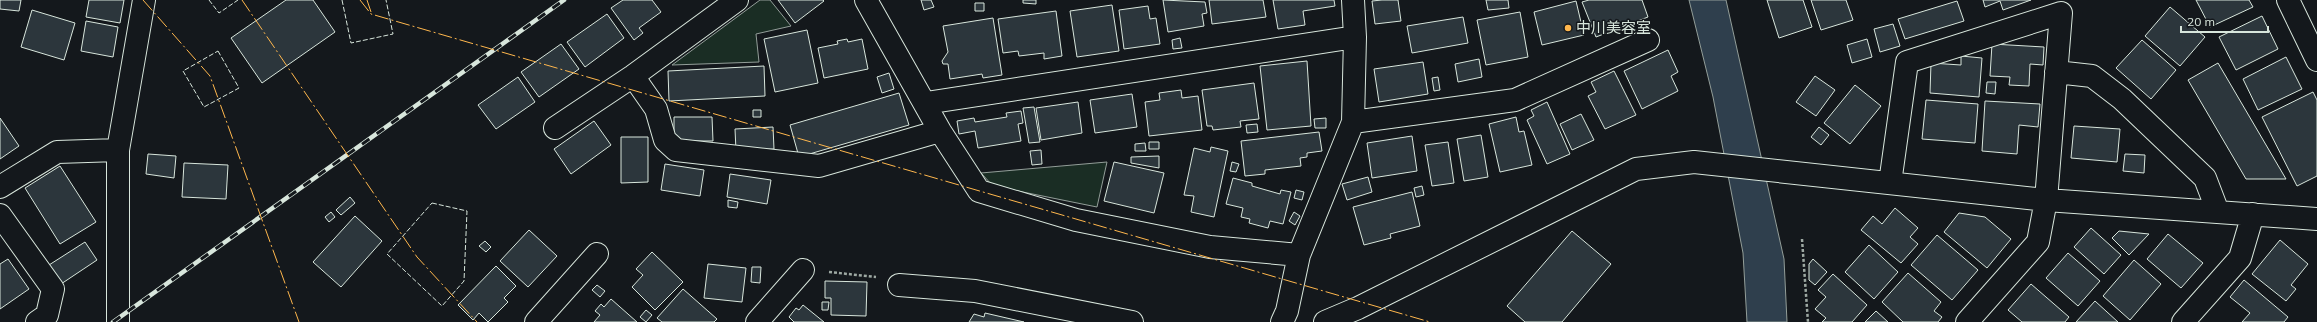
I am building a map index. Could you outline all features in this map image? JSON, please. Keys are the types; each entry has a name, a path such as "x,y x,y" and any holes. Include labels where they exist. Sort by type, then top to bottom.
{"street":[{"path":"118,322 118,150 144,0"},
{"path":"554,128 633,76 737,0"},
{"path":"866,0 926,102 940,131 979,191 1076,220 1210,248 1299,255"},
{"path":"1282,322 1287,311 1299,255 1353,122 1355,36 1353,0"},
{"path":"2288,0 2317,60"},
{"path":"1890,183 1907,62 2061,13 2046,200 2038,242 1966,322"},
{"path":"926,102 1355,36"},
{"path":"1353,122 1515,100 1648,40"},
{"path":"2056,72 2092,76 2122,99 2205,178 2218,212"},
{"path":"633,76 656,109 665,140 676,150 819,166 940,131"},
{"path":"0,187 57,152 118,150"},
{"path":"1324,322 1358,308 1636,169 1694,162 2046,200 2317,218"},
{"path":"2183,322 2240,258 2253,214"},
{"path":"0,215 53,289 47,315 37,322"},
{"path":"536,322 597,254"},
{"path":"757,322 803,270"},
{"path":"899,285 975,291 1081,317 1132,322"}],"path":[{"path":"1802,239 1808,322"},
{"path":"803,270 873,276 899,285"}],"green space":[{"path":"760,0 770,0 791,26 756,34 759,62 672,65"},
{"path":"1107,162 1097,207 993,186 981,173"}],"water":[{"path":"1689,0 1726,0 1784,259 1787,322 1747,322 1743,253 1713,97"}],"building":[{"path":"0,0 21,0 19,11 0,9"},
{"path":"89,0 124,0 120,23 86,17"},
{"path":"286,0 313,0 335,32 262,83 231,38"},
{"path":"623,0 652,0 661,12 639,28 643,33 634,40 611,8"},
{"path":"778,0 823,0 824,1 795,23"},
{"path":"921,0 931,0 934,7 924,10"},
{"path":"1023,0 1036,0 1036,4 1023,3"},
{"path":"1163,0 1205,2 1207,13 1202,14 1204,26 1168,32"},
{"path":"1209,0 1263,0 1266,17 1212,24"},
{"path":"1273,0 1334,0 1335,6 1303,11 1305,25 1278,29"},
{"path":"1398,0 1401,21 1375,24 1372,1"},
{"path":"1486,0 1508,0 1509,8 1488,10"},
{"path":"1589,0 1642,0 1648,17 1596,37 1582,2"},
{"path":"1767,0 1803,0 1812,27 1779,38"},
{"path":"1811,0 1846,0 1853,20 1821,30"},
{"path":"1983,0 2031,0 2003,10 2000,1 1985,7"},
{"path":"2196,0 2249,0 2253,7 2210,27"},
{"path":"1576,1 1584,35 1542,45 1534,12"},
{"path":"1957,1 1964,21 1905,39 1898,19"},
{"path":"975,3 984,3 984,11 975,11"},
{"path":"1112,5 1119,51 1077,57 1070,11"},
{"path":"1148,6 1150,19 1156,18 1160,44 1124,49 1119,10"},
{"path":"2170,7 2205,37 2180,66 2145,36"},
{"path":"32,10 75,23 64,60 21,47"},
{"path":"1056,11 1062,56 1044,59 1044,53 1019,56 1018,51 1003,53 998,19"},
{"path":"1520,12 1528,57 1486,65 1477,20"},
{"path":"607,14 624,38 585,67 567,42"},
{"path":"2262,16 2278,49 2236,70 2219,37"},
{"path":"1463,17 1468,43 1412,53 1407,26"},
{"path":"993,18 1002,75 983,78 982,74 950,79 948,64 943,64 942,61 948,52 943,26"},
{"path":"86,21 118,27 113,57 81,51"},
{"path":"1893,24 1900,46 1880,52 1874,29"},
{"path":"807,30 818,83 775,92 764,39"},
{"path":"1180,38 1182,48 1173,49 1172,40"},
{"path":"847,39 848,42 862,39 868,69 824,78 818,48 838,44 837,41"},
{"path":"1867,39 1872,57 1852,63 1847,45"},
{"path":"2142,40 2176,70 2151,99 2116,68"},
{"path":"561,44 579,69 539,97 521,72"},
{"path":"1992,44 2044,47 2043,65 2030,64 2029,86 2009,85 2010,77 1990,76"},
{"path":"1668,50 1678,72 1671,76 1678,91 1642,109 1624,71"},
{"path":"1961,56 1982,58 1979,97 1930,93 1931,63 1961,65"},
{"path":"2286,57 2302,89 2258,110 2243,79"},
{"path":"1479,59 1482,77 1458,82 1455,64"},
{"path":"1307,61 1311,126 1267,130 1260,66"},
{"path":"1423,62 1428,94 1379,102 1374,69"},
{"path":"2218,63 2286,179 2246,179 2188,80"},
{"path":"764,66 765,96 669,101 668,71"},
{"path":"1614,71 1636,115 1605,129 1588,96 1596,92 1591,82"},
{"path":"889,73 894,89 882,93 877,77"},
{"path":"1815,76 1835,90 1816,116 1796,102"},
{"path":"518,77 535,102 496,129 478,105"},
{"path":"1438,77 1440,90 1434,91 1432,78"},
{"path":"1987,82 1996,82 1995,94 1986,93"},
{"path":"1254,83 1259,119 1240,121 1241,127 1213,130 1212,126 1207,126 1202,90"},
{"path":"1855,85 1881,106 1850,144 1824,123"},
{"path":"1181,90 1182,98 1198,96 1202,130 1149,136 1145,102 1160,100 1159,93"},
{"path":"2313,92 2317,100 2317,176 2297,186 2262,117"},
{"path":"899,93 909,125 799,157 790,125"},
{"path":"1132,94 1137,127 1095,133 1090,100"},
{"path":"1926,100 1978,104 1975,143 1922,139"},
{"path":"1985,101 2040,104 2038,127 2019,125 2017,154 1982,151"},
{"path":"1078,102 1082,133 1041,140 1036,108"},
{"path":"1547,102 1570,154 1547,164 1527,120 1534,116 1531,110"},
{"path":"1034,107 1040,142 1029,143 1023,108"},
{"path":"753,110 761,110 761,117 753,117"},
{"path":"1021,111 1023,123 1018,124 1021,141 978,148 975,131 959,134 957,121 974,118 975,122 1007,117 1006,113"},
{"path":"1581,114 1594,140 1572,150 1560,124"},
{"path":"674,117 712,117 713,141 674,141"},
{"path":"1516,117 1519,132 1524,131 1532,165 1500,172 1489,124"},
{"path":"0,118 19,146 0,159"},
{"path":"1326,118 1326,128 1315,128 1314,119"},
{"path":"594,121 611,145 571,174 554,149"},
{"path":"1257,124 1258,132 1247,133 1246,125"},
{"path":"2074,126 2120,129 2117,162 2071,158"},
{"path":"773,127 774,149 736,151 735,129"},
{"path":"1819,127 1829,135 1821,145 1811,137"},
{"path":"1319,132 1322,151 1307,153 1307,157 1300,158 1301,166 1265,170 1265,174 1245,176 1241,141"},
{"path":"1481,135 1488,177 1464,181 1457,139"},
{"path":"1412,136 1417,171 1372,178 1367,143"},
{"path":"621,137 648,137 648,182 621,183"},
{"path":"1149,142 1159,142 1159,149 1149,149"},
{"path":"1448,142 1454,183 1432,186 1425,145"},
{"path":"1145,143 1146,151 1135,151 1135,144"},
{"path":"1211,147 1228,151 1214,217 1191,212 1194,196 1184,195 1194,148 1210,152"},
{"path":"1041,150 1042,164 1032,165 1030,151"},
{"path":"148,154 176,156 174,178 146,174"},
{"path":"2125,154 2145,155 2144,173 2123,171"},
{"path":"1159,156 1159,168 1131,163 1131,157"},
{"path":"1114,162 1164,173 1154,213 1104,201"},
{"path":"1232,162 1239,164 1236,172 1230,171"},
{"path":"184,163 228,165 226,199 182,197"},
{"path":"665,164 704,170 700,196 661,190"},
{"path":"60,166 96,222 60,244 25,188"},
{"path":"730,174 771,180 767,204 727,197"},
{"path":"1368,177 1372,192 1347,200 1342,184"},
{"path":"1233,178 1252,183 1252,186 1280,194 1281,190 1291,192 1283,224 1270,221 1268,228 1249,223 1250,219 1241,217 1243,208 1226,204"},
{"path":"1422,186 1424,195 1416,197 1414,188"},
{"path":"1296,190 1304,192 1302,200 1294,198"},
{"path":"1412,192 1420,226 1390,234 1391,238 1364,245 1353,207"},
{"path":"350,197 355,203 341,215 336,210"},
{"path":"728,200 738,202 737,208 728,207"},
{"path":"1895,208 1918,228 1910,237 1918,244 1901,263 1861,230 1873,216 1882,224"},
{"path":"331,212 335,217 329,222 325,217"},
{"path":"1294,212 1300,216 1295,225 1289,221"},
{"path":"1959,213 1985,217 2011,239 1987,268 1944,232"},
{"path":"355,216 382,241 341,287 313,262"},
{"path":"2091,228 2121,255 2104,274 2074,247"},
{"path":"529,230 557,256 528,287 500,261"},
{"path":"1572,231 1611,264 1562,322 1525,322 1507,306"},
{"path":"2119,231 2149,234 2129,255 2112,238"},
{"path":"2168,234 2203,263 2181,288 2147,259"},
{"path":"1937,235 1978,270 1952,300 1911,265"},
{"path":"2280,240 2308,264 2291,285 2296,289 2286,301 2252,274"},
{"path":"485,241 491,247 486,252 479,246"},
{"path":"85,242 97,260 61,284 49,265"},
{"path":"1869,245 1898,272 1874,299 1845,272"},
{"path":"652,252 683,282 655,310 632,287 643,275 636,269"},
{"path":"2068,253 2100,281 2078,306 2046,278"},
{"path":"8,259 29,289 0,309 0,264"},
{"path":"1813,259 1827,272 1815,285 1809,280 1809,264"},
{"path":"2134,260 2161,284 2130,320 2103,296"},
{"path":"708,264 746,268 742,302 704,298"},
{"path":"496,266 516,286 504,298 508,302 488,322 479,313 473,320 458,305"},
{"path":"752,267 761,267 760,283 751,282"},
{"path":"1908,273 1941,302 1934,311 1942,317 1938,322 1903,322 1882,302"},
{"path":"1833,274 1867,305 1852,322 1822,322 1826,318 1815,309 1826,297 1818,290"},
{"path":"2244,280 2288,317 2284,322 2242,322 2250,313 2230,297"},
{"path":"825,281 867,282 866,316 831,315 831,298 825,298"},
{"path":"2031,284 2069,317 2065,322 2022,322 2008,310"},
{"path":"597,285 605,291 600,297 592,290"},
{"path":"683,289 717,319 714,322 662,322 657,318"},
{"path":"611,299 637,322 594,322 600,315 595,311 601,304 604,307"},
{"path":"2095,301 2118,322 2076,322"},
{"path":"822,302 829,302 828,310 822,310"},
{"path":"803,305 824,322 794,322 789,317 796,308 799,310"},
{"path":"646,310 652,315 646,322 640,317"},
{"path":"1876,311 1888,322 1865,322"},
{"path":"985,313 1024,322 969,322 974,314 984,317"}],"railway":[{"path":"113,322 564,0"}],"fence":[{"path":"209,0 219,13 238,0"},
{"path":"342,0 351,43 393,34 386,0"},
{"path":"218,51 239,88 204,107 183,71 218,51"},
{"path":"432,203 467,211 464,281 442,306 387,254 432,203"}],"power":[{"path":"143,0 210,76 299,322"},
{"path":"242,0 417,257 477,322"},
{"path":"360,0 371,14 1430,322"},
{"path":"367,0 371,12"}],"place":[{"name":"中川美容室","path":"1568,28"}]}
